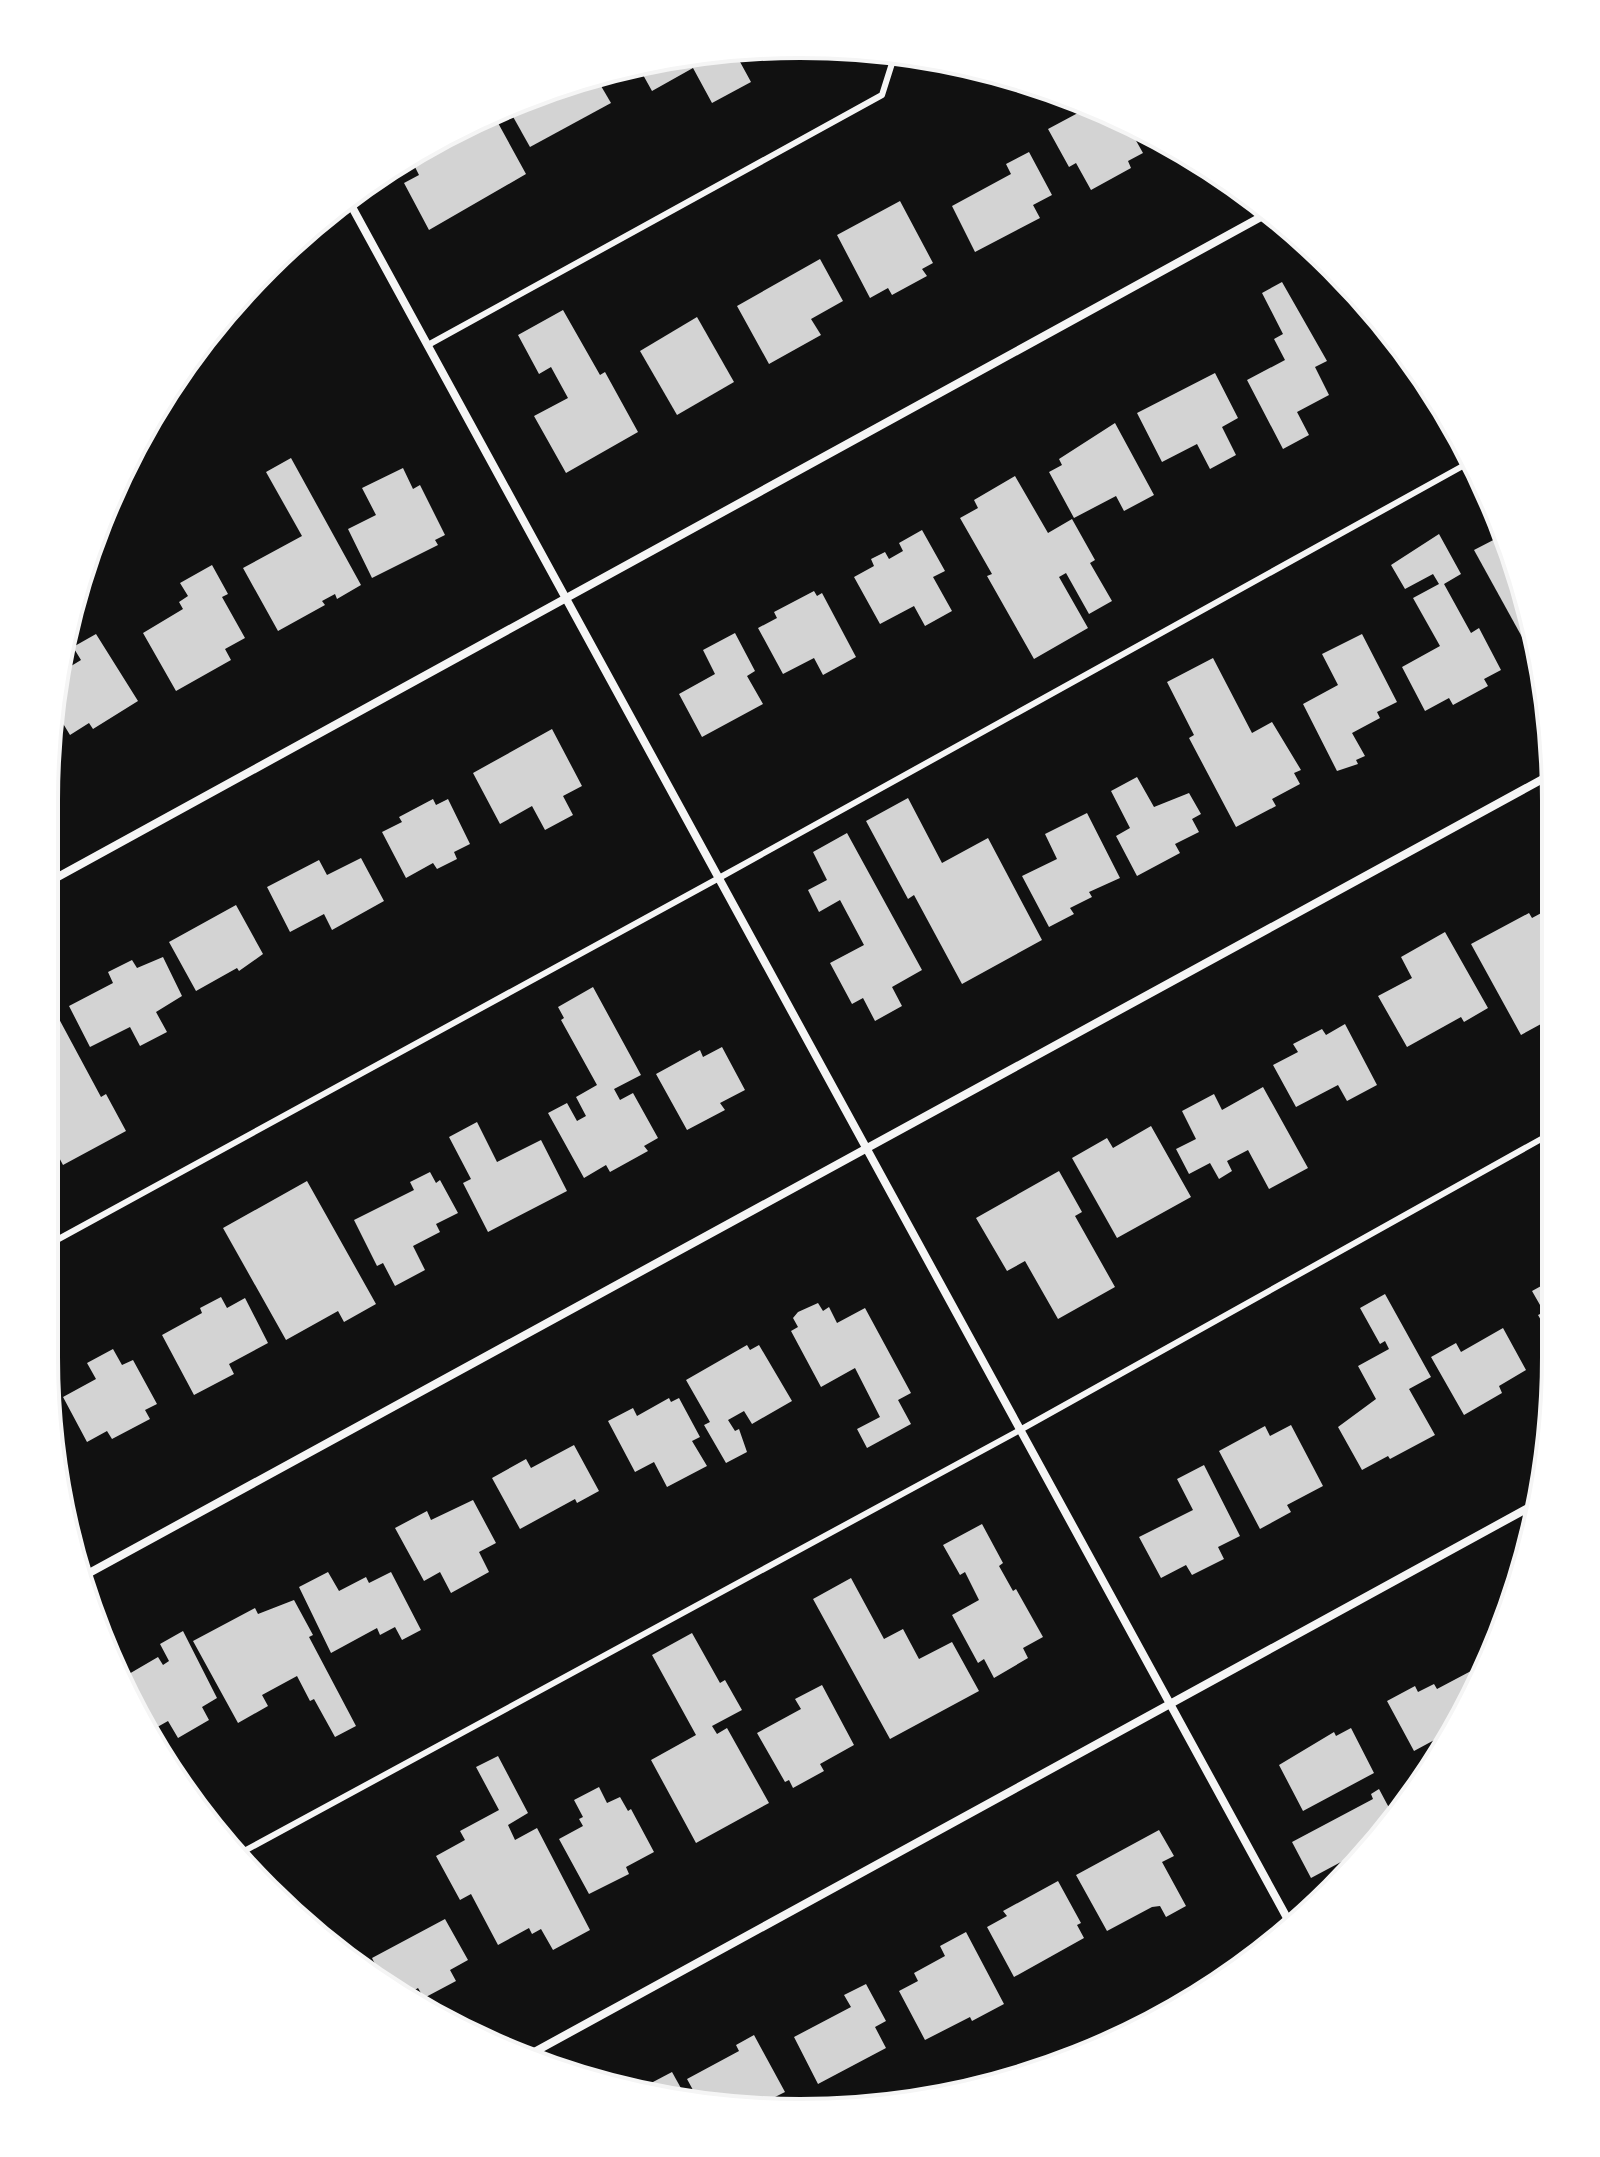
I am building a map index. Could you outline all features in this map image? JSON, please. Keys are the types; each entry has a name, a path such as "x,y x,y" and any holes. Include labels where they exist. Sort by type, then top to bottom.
{"street":[{"path":"353,208 1287,1917"},
{"path":"58,877 1260,218"},
{"path":"90,1573 1541,780"},
{"path":"537,2051 1526,1509"}],"lane":[{"path":"428,345 882,95 892,64"},
{"path":"58,1239 1462,466"},
{"path":"246,1850 1020,1430 1542,1139"}],"building":[{"path":"740,61 751,82 712,103 693,68 652,91 643,75 703,64"},
{"path":"601,85 611,103 530,147 512,116"},
{"path":"1079,112 1135,139 1143,153 1128,161 1131,168 1091,190 1076,163 1069,167 1048,129"},
{"path":"498,123 526,174 429,230 404,183 419,175 415,166"},
{"path":"1029,152 1052,195 1033,205 1040,218 975,252 952,206 1011,174 1006,164"},
{"path":"900,201 933,263 922,269 927,276 892,295 888,288 870,298 837,235"},
{"path":"820,259 843,301 811,319 821,335 769,364 737,306"},
{"path":"1282,282 1327,361 1315,367 1329,395 1297,412 1309,435 1283,449 1247,380 1285,360 1274,339 1283,334 1262,293"},
{"path":"563,310 600,375 605,372 638,432 566,473 534,416 568,398 551,367 539,374 518,335"},
{"path":"697,317 734,382 677,415 640,351"},
{"path":"1215,373 1238,418 1222,427 1236,455 1210,469 1197,444 1162,462 1137,413"},
{"path":"1115,423 1154,495 1124,511 1116,496 1074,518 1049,472 1062,465 1059,459"},
{"path":"291,458 361,585 337,599 335,594 322,601 325,605 278,631 243,568 302,536 266,472"},
{"path":"403,468 413,489 420,485 445,535 435,540 438,545 372,578 348,529 376,515 362,488"},
{"path":"1015,476 1048,533 1072,519 1095,560 1090,563 1112,601 1089,614 1066,573 1059,577 1088,628 1034,659 987,576 992,574 960,518 978,508 974,500"},
{"path":"922,530 945,571 933,577 952,611 925,626 914,606 880,624 854,577 874,566 871,559 885,552 889,559 903,551 899,543"},
{"path":"1439,534 1461,574 1444,584 1471,633 1479,628 1501,670 1484,679 1488,686 1453,705 1449,698 1425,711 1402,667 1440,646 1413,598 1439,584 1433,574 1405,589 1391,565"},
{"path":"1495,539 1525,642 1474,550"},
{"path":"212,565 228,594 222,597 245,638 225,649 231,660 176,691 143,633 183,609 179,602 188,596 180,583"},
{"path":"814,591 817,596 822,593 856,657 823,675 814,658 783,674 758,628 777,618 774,612"},
{"path":"735,633 755,671 747,676 763,704 702,737 679,694 715,674 703,650"},
{"path":"96,634 138,701 93,729 89,723 70,735 62,722 70,667 81,660 74,646"},
{"path":"1362,634 1397,702 1377,712 1380,718 1352,733 1365,756 1356,760 1358,764 1337,771 1303,704 1338,685 1322,654"},
{"path":"1213,658 1252,733 1272,722 1301,770 1294,773 1300,784 1272,799 1276,806 1236,827 1189,738 1194,735 1167,682"},
{"path":"552,729 582,786 563,796 573,815 545,830 532,806 500,824 473,773"},
{"path":"1137,777 1154,807 1189,793 1201,814 1192,819 1199,832 1175,844 1180,853 1137,876 1116,836 1130,828 1111,791"},
{"path":"908,798 942,863 988,838 1042,940 962,984 914,895 908,899 866,821"},
{"path":"433,799 436,805 448,799 470,844 454,852 457,859 437,869 433,863 406,878 382,832 402,822 399,817"},
{"path":"1087,813 1120,878 1089,892 1092,897 1070,908 1074,914 1049,927 1022,876 1057,859 1045,834"},
{"path":"847,833 922,970 892,987 902,1006 875,1021 863,998 852,1004 830,963 864,945 840,900 819,912 808,890 827,880 813,852"},
{"path":"361,858 384,901 332,930 324,914 290,932 267,887 319,860 327,875"},
{"path":"236,905 263,954 239,971 237,968 196,991 169,942"},
{"path":"1529,913 1532,918 1542,913 1542,1023 1521,1035 1471,944"},
{"path":"1445,932 1488,1008 1464,1022 1461,1017 1407,1047 1378,996 1412,978 1401,957"},
{"path":"163,957 182,996 156,1012 167,1032 140,1046 130,1027 90,1047 69,1006 113,983 108,972 132,960 137,968"},
{"path":"593,987 641,1075 614,1089 620,1100 633,1093 658,1138 644,1146 648,1151 610,1172 606,1165 584,1178 548,1113 567,1103 577,1121 586,1116 576,1097 597,1085 561,1020 564,1018 558,1007"},
{"path":"58,1017 101,1097 106,1094 126,1131 63,1165 58,1156"},
{"path":"1345,1024 1377,1085 1347,1101 1338,1085 1296,1107 1273,1065 1298,1052 1293,1044 1322,1029 1326,1035"},
{"path":"722,1047 745,1090 720,1103 725,1110 687,1130 656,1074 700,1050 703,1057"},
{"path":"1263,1087 1308,1168 1269,1189 1248,1150 1227,1161 1232,1171 1219,1179 1210,1163 1189,1174 1176,1149 1196,1139 1182,1111 1214,1094 1222,1110"},
{"path":"477,1122 497,1162 541,1140 567,1191 488,1232 463,1183 471,1179 449,1137"},
{"path":"1151,1126 1191,1197 1117,1238 1072,1158 1107,1138 1113,1148"},
{"path":"1059,1171 1082,1212 1075,1216 1115,1287 1058,1319 1025,1261 1007,1271 976,1218"},
{"path":"430,1172 436,1183 440,1180 458,1213 436,1224 440,1232 413,1246 425,1270 395,1286 383,1263 377,1266 354,1220 414,1190 410,1182"},
{"path":"307,1181 376,1304 344,1322 338,1311 286,1340 223,1228"},
{"path":"1542,1286 1542,1308 1532,1291"},
{"path":"1385,1294 1431,1377 1409,1389 1435,1435 1362,1470 1338,1427 1376,1399 1358,1366 1389,1349 1385,1341 1380,1344 1360,1308"},
{"path":"221,1297 227,1308 245,1298 268,1343 229,1364 234,1374 194,1395 162,1335 202,1313 200,1308"},
{"path":"818,1303 823,1311 829,1307 837,1323 865,1308 911,1393 898,1400 911,1424 867,1448 857,1429 880,1417 855,1368 821,1387 791,1331 798,1327 793,1318 798,1312"},
{"path":"1503,1328 1526,1370 1499,1386 1502,1393 1464,1415 1431,1357 1456,1343 1461,1352"},
{"path":"747,1345 750,1350 759,1345 792,1401 752,1424 744,1411 728,1420 735,1431 739,1429 747,1452 726,1463 704,1425 710,1422 686,1380"},
{"path":"113,1349 122,1365 133,1360 157,1404 145,1410 150,1419 112,1439 107,1431 87,1442 63,1397 96,1379 87,1363"},
{"path":"669,1398 671,1402 679,1398 700,1437 692,1441 707,1466 667,1487 654,1462 635,1472 608,1421 633,1408 637,1416"},
{"path":"1291,1425 1323,1486 1287,1505 1291,1512 1260,1529 1219,1451 1265,1426 1270,1436"},
{"path":"574,1445 599,1491 577,1503 575,1499 520,1529 492,1478 526,1459 531,1468"},
{"path":"1204,1465 1240,1536 1218,1547 1224,1559 1192,1575 1186,1565 1161,1578 1139,1537 1193,1510 1177,1479"},
{"path":"473,1500 496,1543 479,1552 489,1572 451,1593 440,1572 424,1581 395,1528 427,1511 431,1520"},
{"path":"982,1524 1003,1563 999,1566 1043,1637 1023,1648 1028,1658 994,1678 984,1659 978,1663 952,1615 979,1600 965,1572 960,1575 943,1545"},
{"path":"328,1572 339,1591 366,1577 369,1583 391,1572 421,1630 402,1640 395,1627 380,1635 377,1628 331,1653 299,1587"},
{"path":"851,1578 884,1639 903,1629 919,1659 952,1642 979,1691 890,1739 813,1599"},
{"path":"294,1600 313,1635 309,1637 356,1726 335,1737 297,1676 262,1695 268,1706 238,1723 193,1641 255,1608 258,1614"},
{"path":"183,1631 217,1698 202,1707 209,1720 178,1738 168,1721 157,1727 130,1674 158,1657 163,1665 169,1661 160,1644"},
{"path":"692,1633 720,1683 725,1680 742,1710 712,1726 717,1734 727,1728 769,1803 696,1843 651,1760 696,1735 652,1655"},
{"path":"1471,1672 1436,1739 1414,1751 1387,1701 1415,1686 1418,1692 1434,1684 1437,1689"},
{"path":"822,1685 854,1745 820,1764 824,1771 793,1788 789,1780 785,1782 757,1733 801,1709 795,1699"},
{"path":"1351,1728 1374,1773 1303,1811 1279,1765 1334,1732 1336,1736"},
{"path":"498,1756 528,1813 508,1825 515,1840 537,1828 590,1930 553,1950 541,1929 532,1934 529,1928 498,1945 471,1894 460,1900 436,1856 465,1840 460,1831 499,1810 476,1767"},
{"path":"599,1787 607,1803 620,1797 628,1811 631,1809 654,1852 626,1867 629,1874 589,1894 559,1839 583,1826 579,1819 583,1817 574,1800"},
{"path":"1379,1789 1389,1809 1346,1860 1311,1878 1292,1842 1373,1799 1371,1794"},
{"path":"1159,1830 1174,1856 1162,1862 1186,1906 1166,1917 1160,1906 1152,1907 1107,1931 1076,1875"},
{"path":"1058,1881 1081,1923 1077,1925 1084,1938 1014,1977 987,1927 1007,1916 1003,1911"},
{"path":"445,1919 468,1960 450,1970 456,1981 425,1997 418,1988 414,1990 376,1965 372,1958"},
{"path":"966,1932 1004,2004 925,2040 899,1991 918,1981 914,1973 945,1956 940,1946"},
{"path":"866,1984 886,2021 875,2027 886,2048 818,2084 794,2037 851,2007 844,1995"},
{"path":"754,2035 785,2092 773,2098 694,2091 687,2079 739,2051 736,2045"},
{"path":"672,2072 682,2089 655,2085 650,2084"}]}
